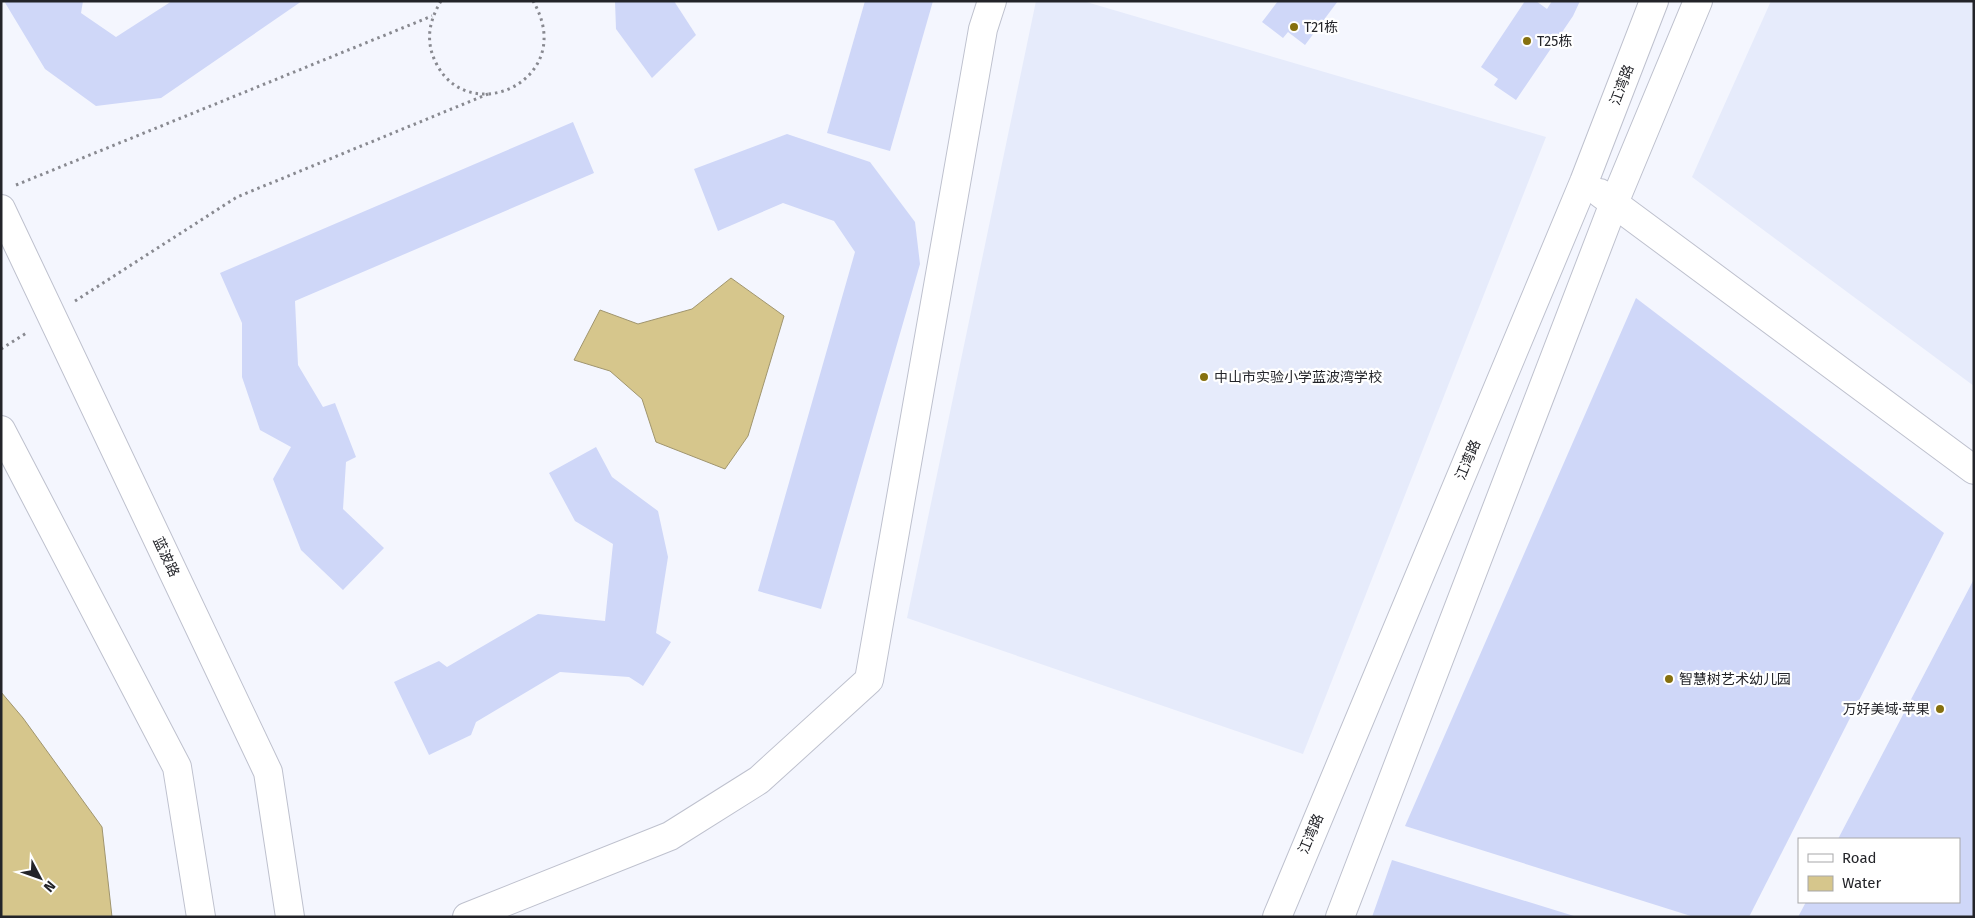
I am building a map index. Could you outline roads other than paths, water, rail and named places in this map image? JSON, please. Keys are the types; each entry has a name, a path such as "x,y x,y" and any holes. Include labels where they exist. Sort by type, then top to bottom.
{"street":[{"path":"467,917 670,836 759,780 869,680 983,29 992,1"},
{"name":"江湾路","path":"1276,917 1584,182 1654,1"},
{"path":"1340,917 1614,203 1698,1"},
{"path":"1584,182 1974,470"},
{"name":"蓝波路","path":"6,198 52,316 268,772 290,917"},
{"path":"1,430 177,767 201,917"}],"water":[{"path":"731,278 784,316 748,436 725,469 656,442 642,399 610,371 574,360 600,310 638,324 692,309"},
{"path":"1,692 23,718 102,827 112,917 1,917"}],"place":[{"name":"T21栋","path":"1294,27"},
{"name":"T25栋","path":"1527,41"},
{"name":"中山市实验小学蓝波湾学校","path":"1204,377"},
{"name":"智慧树艺术幼儿园","path":"1669,679"},
{"name":"万好美域·苹果","path":"1940,709"}]}
